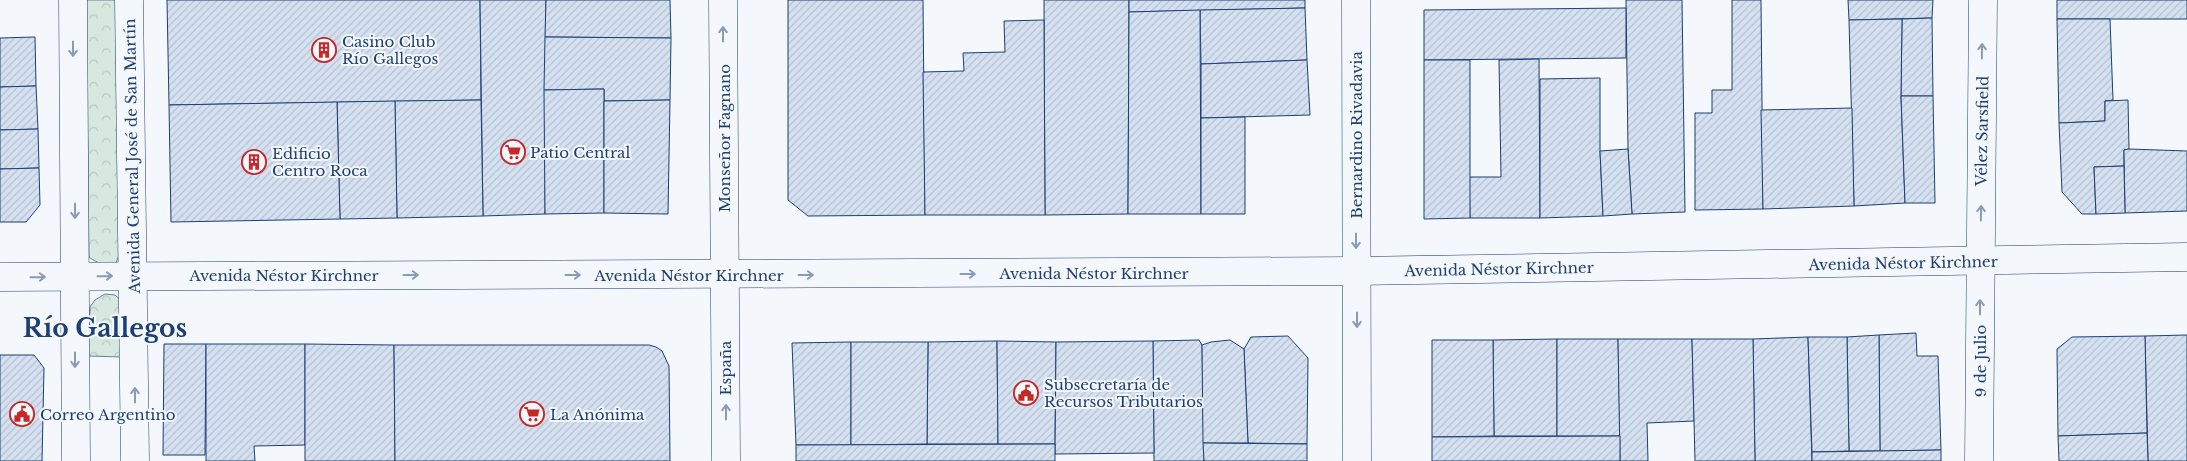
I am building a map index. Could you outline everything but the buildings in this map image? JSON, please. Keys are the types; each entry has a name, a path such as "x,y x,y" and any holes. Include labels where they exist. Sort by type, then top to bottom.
{"main road":[{"path":"73,0 76,461"},
{"name":"Avenida General José de San Martín","path":"129,0 135,461"},
{"name":"Monseñor Fagnano","path":"723,0 725,275"},
{"name":"Bernardino Rivadavia","path":"1356,0 1357,461"},
{"name":"Vélez Sarsfield","path":"1980,262 1983,0"},
{"name":"Avenida Néstor Kirchner","path":"0,277 1356,271 1980,262 2187,257"},
{"name":"9 de Julio","path":"1980,262 1980,461"},
{"name":"España","path":"725,275 726,461"}],"green space":[{"path":"86,0 116,0 120,252 116,263 112,264 98,263 89,257"},
{"path":"105,294 115,295 123,302 123,357 88,356 90,307 95,300"}],"place":[{"name":"Casino Club Río Gallegos","path":"324,50"},
{"name":"Patio Central","path":"513,152"},
{"name":"Edificio Centro Roca","path":"254,162"},
{"name":"Subsecretaría de Recursos Tributarios","path":"1026,393"},
{"name":"Correo Argentino","path":"22,414"},
{"name":"La Anónima","path":"532,414"}],"district":[{"name":"Río Gallegos","path":"105,328"}]}
